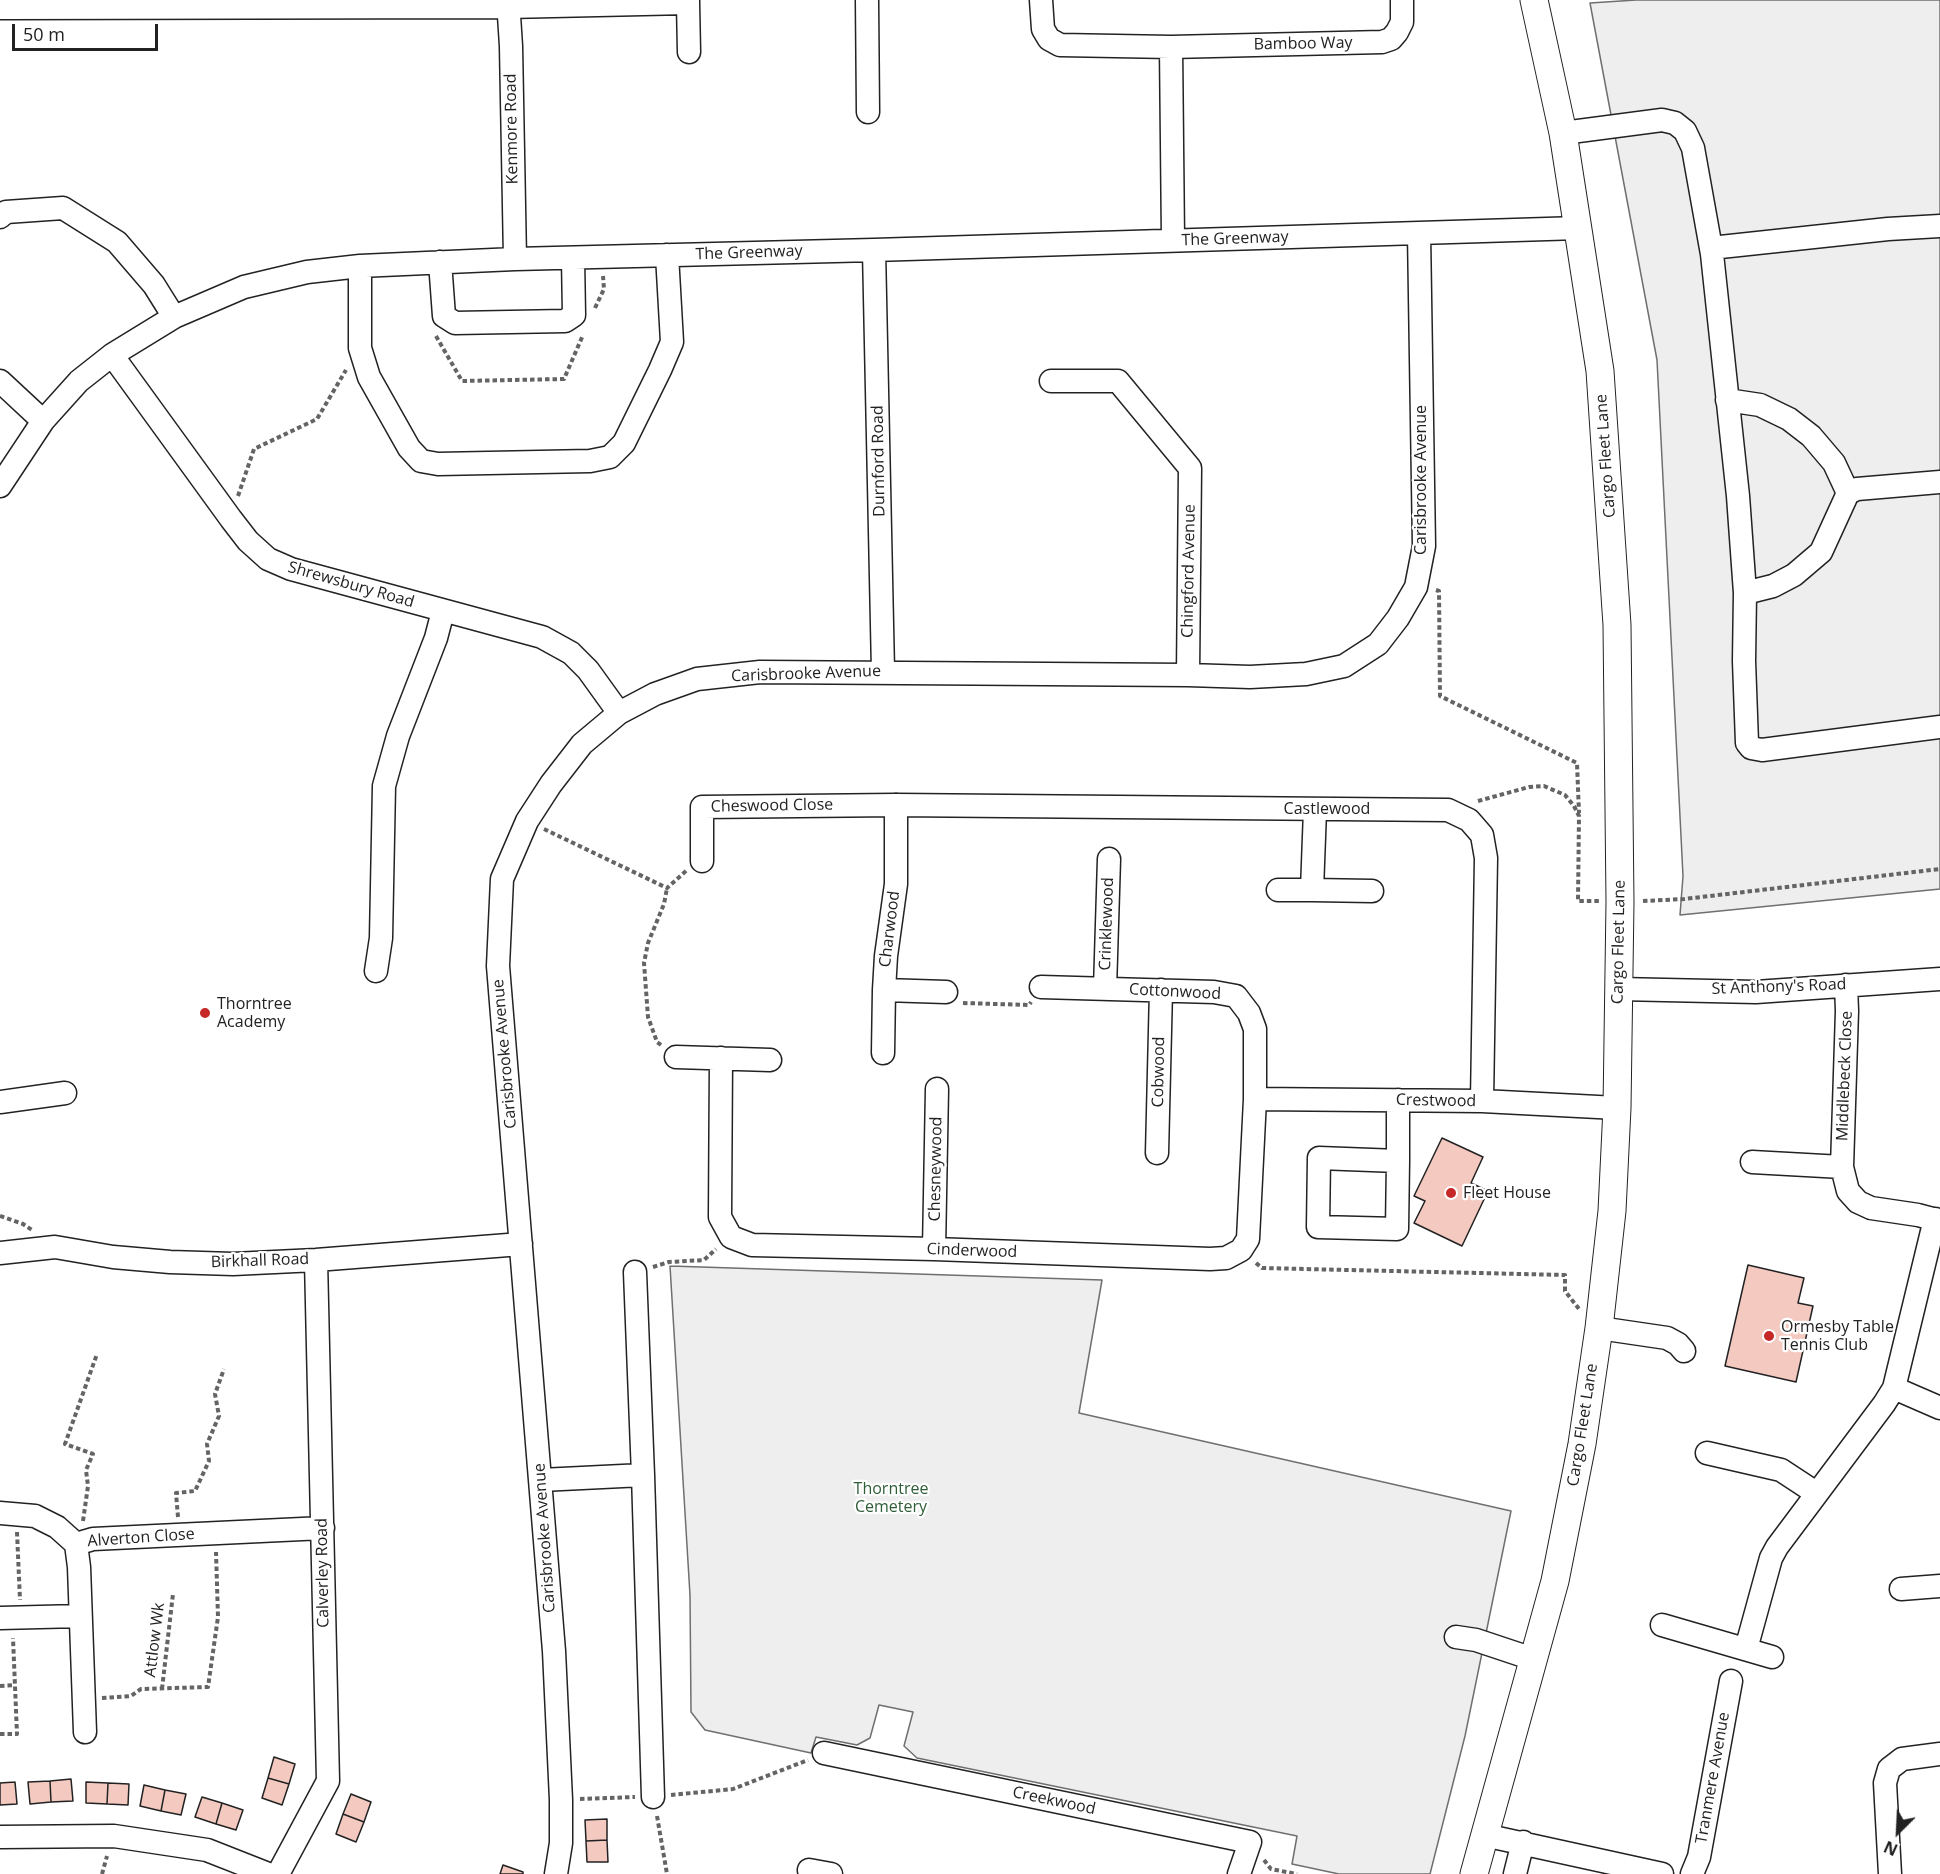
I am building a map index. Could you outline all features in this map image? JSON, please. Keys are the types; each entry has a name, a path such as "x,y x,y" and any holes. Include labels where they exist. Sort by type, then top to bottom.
{"main road":[{"name":"Cargo Fleet Lane","path":"1474,1874 1555,1581 1582,1444 1599,1329 1612,1211 1617,1108 1620,902 1617,625 1600,371 1563,133 1534,0"}],"street":[{"path":"867,0 868,112"},
{"name":"Bamboo Way","path":"1041,0 1043,29 1049,39 1060,45 1171,47 1382,42 1391,39 1402,22 1402,0"},
{"path":"0,8 688,2 689,52"},
{"name":"Kenmore Road","path":"508,3 511,46 515,259"},
{"path":"1171,47 1173,240"},
{"path":"1563,133 1662,120 1675,123 1685,131 1693,148 1711,248 1738,496 1745,593 1744,661 1747,743 1751,748 1762,750 1940,727"},
{"path":"0,217 6,212 63,208 117,242 154,285 174,317"},
{"path":"1711,248 1888,229 1940,226"},
{"name":"The Greenway","path":"0,486 43,421 80,381 112,355 174,317 244,287 307,272 360,266 515,259 1579,228"},
{"name":"Carisbrooke Avenue","path":"556,1874 561,1843 561,1800 554,1651 498,966 502,879 527,821 551,784 582,744 619,713 655,694 697,679 760,672 884,671 1250,677 1306,674 1344,666 1378,644 1398,618 1416,587 1424,546 1419,233"},
{"name":"Durnford Road","path":"874,250 884,671"},
{"path":"360,266 360,348 369,377 409,448 421,461 438,464 590,461 610,457 624,443 672,342 667,255"},
{"path":"440,262 444,315 455,323 565,321 574,315 573,258"},
{"name":"Shrewsbury Road","path":"112,355 231,519 248,541 268,559 291,569 542,637 571,653 588,670 619,713"},
{"path":"0,381 43,421"},
{"name":"Chingford Avenue","path":"1051,381 1118,381 1190,468 1188,675"},
{"path":"1727,400 1760,405 1789,419 1811,436 1834,463 1848,493"},
{"path":"1745,593 1773,586 1794,575 1821,552 1848,493 1857,489 1940,482"},
{"path":"376,971 381,938 384,786 398,736 436,638 443,611"},
{"name":"Castlewood","path":"896,804 1448,810"},
{"name":"Cheswood Close","path":"702,861 702,807 896,804"},
{"name":"Charwood","path":"896,804 896,884 886,956 884,990 946,992"},
{"path":"1312,890 1315,810"},
{"path":"1448,810 1469,820 1482,836 1486,858 1482,1101"},
{"name":"Crinklewood","path":"1105,989 1109,858"},
{"path":"1278,890 1372,891"},
{"name":"St Anthony's Road","path":"1619,989 1756,992 1940,979"},
{"name":"Middlebeck Close","path":"1846,985 1842,1167 1848,1191 1858,1202 1871,1208 1938,1220"},
{"name":"Cottonwood","path":"1041,987 1214,992 1236,996 1249,1013 1255,1029 1255,1099"},
{"path":"883,1053 884,990"},
{"name":"Cobwood","path":"1157,1153 1161,990"},
{"path":"676,1057 770,1060"},
{"path":"720,1217 721,1058"},
{"name":"Chesneywood","path":"934,1249 938,1089"},
{"path":"0,1102 65,1093"},
{"path":"1240,1250 1248,1239 1255,1099"},
{"name":"Crestwood","path":"1255,1099 1482,1101 1617,1108"},
{"path":"1398,1100 1398,1161 1397,1229 1318,1227 1319,1158 1398,1161"},
{"path":"1752,1162 1842,1167"},
{"name":"Cinderwood","path":"720,1217 731,1237 752,1245 1210,1259 1226,1258 1240,1250"},
{"path":"1746,1649 1771,1558 1777,1546 1894,1388 1938,1220"},
{"name":"Birkhall Road","path":"0,1253 55,1247 113,1257 233,1264 522,1244"},
{"name":"Calverley Road","path":"278,1874 328,1781 316,1260"},
{"path":"635,1272 653,1797"},
{"path":"1599,1329 1667,1338 1678,1344 1684,1351"},
{"path":"1894,1388 1940,1408"},
{"path":"1707,1453 1781,1470 1816,1493"},
{"path":"541,1480 643,1476"},
{"path":"8,1513 35,1516 57,1527 76,1544"},
{"name":"Alverton Close","path":"85,1731 79,1567 76,1544 93,1539 323,1528"},
{"path":"1901,1589 1940,1586"},
{"path":"6,1618 80,1616"},
{"path":"1662,1625 1772,1657"},
{"path":"1456,1637 1476,1640 1533,1659"},
{"name":"Tranmere Avenue","path":"1692,1874 1699,1857 1731,1681"},
{"name":"Creekwood","path":"824,1754 1250,1842"},
{"path":"1890,1874 1885,1783 1889,1769 1902,1759 1940,1754"},
{"path":"1484,1834 1662,1874"},
{"path":"0,1837 114,1836 207,1850 268,1874"},
{"path":"1239,1874 1250,1842"},
{"path":"1515,1874 1523,1842"}],"path":[{"path":"231,519 254,449 317,419 360,348"},
{"path":"1416,587 1439,591 1440,696 1577,763 1578,901 1684,899 1940,868"},
{"path":"1448,810 1528,787 1544,786 1565,795 1579,816"},
{"path":"527,821 667,888"},
{"path":"676,1057 657,1042 648,1017 644,963 648,944 664,904 667,888 685,871 702,861"},
{"path":"946,992 955,1002 1029,1005 1041,987"},
{"path":"635,1272 669,1262 704,1260 719,1246 720,1217"},
{"path":"1240,1250 1262,1268 1565,1275 1565,1291 1582,1313 1599,1329"},
{"path":"76,1544 86,1513 88,1486 86,1470 93,1454 65,1444 97,1354"},
{"path":"180,1535 176,1493 195,1491 209,1461 207,1444 219,1416 214,1394 224,1370"},
{"path":"0,1734 17,1734 15,1685 6,1618 21,1605 8,1513"},
{"path":"83,1699 131,1696 141,1689 208,1688 218,1617 216,1533"},
{"name":"Attlow Wk","path":"162,1689 173,1594"},
{"path":"0,1686 15,1685"},
{"path":"561,1800 653,1797 733,1789 824,1754"},
{"path":"653,1797 667,1874"},
{"path":"1250,1842 1271,1869 1297,1874"}],"green space":[{"path":"1636,0 1940,0 1940,889 1680,915 1683,876 1657,360 1590,3"},
{"name":"Thorntree Cemetery","path":"670,1266 1102,1280 1079,1413 1511,1511 1465,1736 1430,1874 1339,1874 1292,1864 1297,1836 917,1758 904,1746 913,1712 879,1705 870,1738 857,1745 816,1737 811,1753 705,1730 691,1712 690,1595"}],"building":[{"name":"Fleet House","path":"1442,1138 1483,1157 1471,1183 1488,1191 1462,1246 1414,1223 1425,1201 1414,1196"},
{"name":"Ormesby Table Tennis Club","path":"1748,1265 1804,1278 1798,1303 1813,1306 1796,1382 1725,1366"},
{"path":"274,1757 295,1764 289,1784 268,1778"},
{"path":"268,1778 289,1784 282,1805 262,1798"},
{"path":"71,1779 73,1801 51,1802 50,1781"},
{"path":"50,1781 51,1802 30,1804 28,1782"},
{"path":"15,1782 17,1804 0,1805 0,1783"},
{"path":"86,1782 108,1783 107,1804 86,1803"},
{"path":"108,1783 129,1784 128,1805 107,1804"},
{"path":"144,1785 165,1790 161,1811 140,1806"},
{"path":"165,1790 186,1794 181,1815 161,1811"},
{"path":"351,1794 371,1802 364,1822 343,1814"},
{"path":"202,1797 222,1803 216,1824 195,1817"},
{"path":"222,1803 243,1810 236,1830 216,1824"},
{"path":"343,1814 364,1822 356,1842 336,1834"},
{"path":"607,1819 607,1840 586,1841 585,1820"},
{"path":"607,1840 608,1862 587,1862 586,1841"},
{"path":"503,1865 523,1872 523,1874 500,1874"}],"place":[{"name":"Thorntree Academy","path":"205,1013"},
{"name":"Fleet House","path":"1451,1193"},
{"name":"Ormesby Table Tennis Club","path":"1769,1336"}]}
